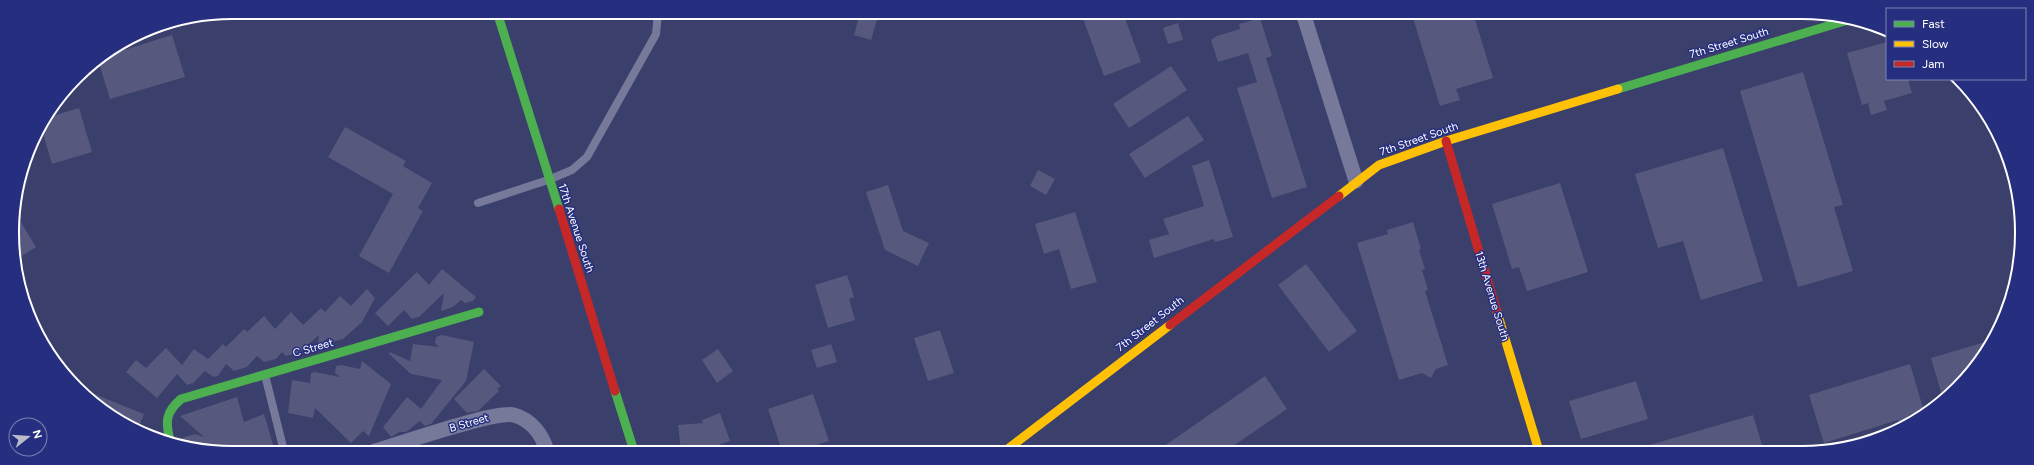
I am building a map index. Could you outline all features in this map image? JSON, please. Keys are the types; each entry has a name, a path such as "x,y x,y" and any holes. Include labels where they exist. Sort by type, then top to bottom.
{"street":[{"name":"17th Avenue South","path":"499,19 548,180 632,446"},
{"path":"1305,19 1356,181"},
{"name":"7th Street South","path":"1012,446 1356,181 1379,165 1446,141 1840,23"},
{"name":"13th Avenue South","path":"1446,141 1537,446"},
{"name":"C Street","path":"169,436 164,422 170,408 180,399 479,312"},
{"name":"B Street","path":"392,446 491,416 512,414 528,421 543,439 545,446"}],"lane":[{"path":"478,203 548,180 572,170 586,157 656,34 657,19"},
{"path":"265,374 283,446"}],"building":[{"path":"858,19 877,19 871,40 854,35"},
{"path":"1083,19 1125,19 1141,62 1104,76"},
{"path":"1260,19 1272,56 1266,58 1307,187 1272,198 1237,88 1257,82 1248,53 1218,62 1211,40 1217,36 1240,29 1239,24"},
{"path":"1413,19 1475,19 1493,78 1456,89 1460,100 1440,106"},
{"path":"1178,23 1183,40 1168,44 1163,28"},
{"path":"172,35 185,77 110,99 100,66 121,51"},
{"path":"1886,42 1886,80 1908,80 1912,93 1884,101 1887,110 1871,115 1868,103 1862,105 1847,53"},
{"path":"1171,66 1187,90 1129,128 1113,104"},
{"path":"1803,72 1843,205 1834,207 1853,271 1798,287 1740,91"},
{"path":"79,108 92,152 52,164 43,134 54,115"},
{"path":"1188,116 1204,140 1145,178 1129,154"},
{"path":"345,127 406,161 403,166 432,183 418,208 423,211 389,273 359,256 393,194 328,157"},
{"path":"1723,148 1763,281 1701,300 1683,241 1658,248 1635,174"},
{"path":"1209,160 1233,237 1215,242 1214,239 1154,258 1149,240 1169,234 1163,219 1204,206 1192,166"},
{"path":"1038,170 1055,179 1046,195 1030,186"},
{"path":"1560,183 1588,272 1527,291 1519,267 1512,269 1492,204"},
{"path":"888,185 903,231 929,243 918,266 885,250 866,192"},
{"path":"1075,212 1097,282 1071,289 1059,249 1044,254 1035,224"},
{"path":"19,219 36,247 21,257"},
{"path":"1413,222 1425,269 1422,270 1428,290 1425,291 1448,365 1436,369 1431,378 1422,373 1399,380 1357,243 1388,234 1387,230"},
{"path":"1306,264 1357,331 1329,352 1278,285"},
{"path":"442,269 476,297 473,301 465,303 461,300 453,307 441,311 444,293 419,317 412,319 404,310 388,326 375,313 417,272 429,285"},
{"path":"847,275 854,297 849,299 855,320 828,328 815,285"},
{"path":"367,289 375,298 362,322 343,339 332,342 328,338 317,347 319,335 300,352 286,356 282,352 276,359 264,362 257,356 247,367 234,371 226,364 218,376 213,377 205,371 193,383 187,385 177,374 157,398 126,372 136,360 146,368 166,348 182,365 194,349 208,359 223,344 226,347 244,329 247,332 264,316 275,329 291,312 303,325 321,308 325,312 340,296 351,306"},
{"path":"940,330 954,373 928,381 914,338"},
{"path":"442,335 474,342 466,381 431,424 425,426 420,421 406,432 399,432 391,437 383,427 407,397 421,409 442,380 411,374 389,354 390,352 410,361 413,344 439,347 435,343 436,337"},
{"path":"1984,342 1962,373 1941,393 1931,358"},
{"path":"831,344 837,362 817,368 811,350"},
{"path":"718,349 733,371 717,383 702,360"},
{"path":"362,361 391,384 369,436 363,431 351,443 315,408 313,418 288,413 292,380 310,383 311,373 315,372 340,377 335,373 336,366 341,365 360,369"},
{"path":"1910,364 1923,408 1899,422 1898,420 1824,443 1809,395"},
{"path":"484,369 501,386 497,389 499,391 478,411 467,413 454,399"},
{"path":"1265,376 1287,409 1233,446 1164,446"},
{"path":"1636,381 1648,419 1581,439 1569,401"},
{"path":"92,393 144,414 140,425 114,410"},
{"path":"813,394 829,441 814,446 780,446 768,409"},
{"path":"237,397 244,422 264,414 274,446 219,446 182,440 182,438 195,434 204,437 180,416"},
{"path":"720,413 730,441 716,446 680,446 678,425 703,423 702,420"},
{"path":"1753,415 1762,446 1646,446"}],"traffic: fast":[{"path":"499,19 559,209"},
{"path":"1618,89 1840,23"},
{"path":"169,437 167,422 168,417 172,408 181,399 479,312"},
{"path":"615,391 632,446"}],"traffic: slow":[{"path":"1339,196 1379,165 1446,141 1618,89"},
{"path":"1497,312 1537,446"},
{"path":"1012,446 1170,325"}],"traffic: jam":[{"path":"1446,141 1497,312"},
{"path":"1170,325 1339,196"},
{"path":"559,209 615,391"}]}
